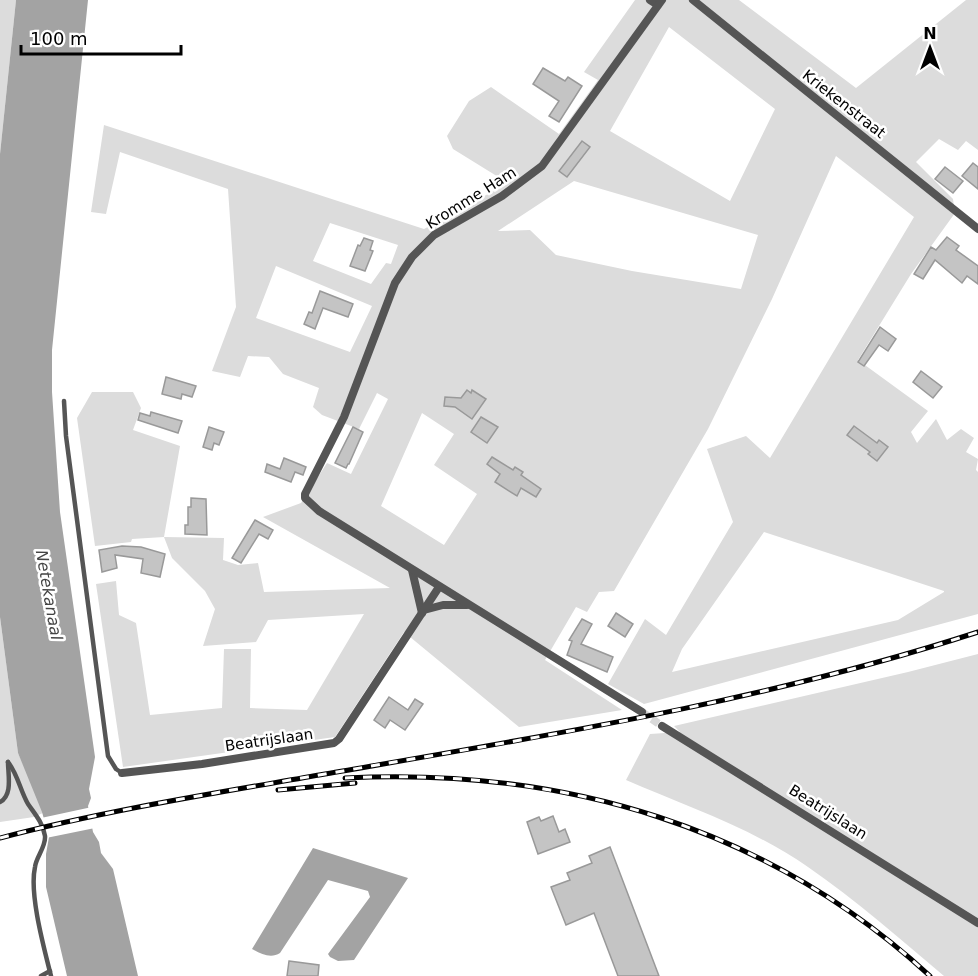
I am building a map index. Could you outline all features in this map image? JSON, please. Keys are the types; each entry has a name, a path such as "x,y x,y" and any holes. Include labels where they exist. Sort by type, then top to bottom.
{"street":[{"name":"Kromme Ham","path":"412,570 319,511 305,498 309,483 344,417 395,283 404,267 434,235 502,196 543,166 660,3 650,0"},
{"name":"Kriekenstraat","path":"693,0 978,229"},
{"path":"412,570 642,712"},
{"path":"412,570 423,612 443,604 469,604"},
{"name":"Beatrijslaan","path":"122,773 202,764 334,743 339,739 440,587"},
{"name":"Beatrijslaan","path":"662,726 978,923"}],"lane":[{"path":"64,401 66,436 108,756 116,769 122,773"},
{"path":"0,802 5,799 9,788 8,762 15,772 28,803 38,816 45,838 35,866 34,883 35,903 50,974 41,976"}],"shaded area":[{"path":"0,0 16,0 0,154"},
{"path":"635,0 739,0 856,88 966,0 978,0 978,150 966,141 958,150 939,139 916,162 953,199 955,213 911,274 858,360 928,411 911,432 917,443 936,419 947,440 961,429 974,438 966,452 978,459 976,470 978,472 978,614 644,704 608,684 645,619 666,635 733,522 707,449 746,436 770,458 914,217 836,156 772,299 708,429 614,591 599,592 587,612 576,607 545,660 622,710 519,727 404,632 335,737 123,767 96,584 116,581 119,615 136,623 150,715 222,708 224,649 251,649 250,708 307,710 364,614 268,620 256,642 203,646 215,609 205,591 172,558 164,537 224,538 223,560 238,565 258,563 264,592 390,588 263,517 301,503 327,463 351,474 388,399 377,393 359,429 322,415 313,407 319,388 283,374 269,357 248,356 240,377 212,371 236,307 228,189 120,152 106,214 91,212 104,125 424,229 508,183 453,149 447,136 469,101 491,87 559,134 598,80 584,72","holes":["669,27 775,109 730,201 610,131","574,181 758,235 741,289 632,271 556,255 530,230 498,231","330,223 398,245 391,264 386,263 371,284 313,261","276,266 372,306 350,352 256,318","422,413 454,434 434,465 477,494 444,545 381,506","764,532 944,591 898,620 672,672 682,649"]},
{"path":"92,392 133,392 141,408 133,430 180,446 164,537 132,539 131,542 95,546 77,418"},
{"path":"0,617 18,753 45,812 34,817 0,822"},
{"path":"978,654 978,976 944,976 878,920 787,853 719,819 626,780 650,734 680,732 674,726"}],"water":[{"name":"Netekanaal","path":"16,0 88,0 52,350 52,392 60,512 95,757 89,789 91,798 88,806 93,832 99,842 101,853 113,869 138,976 67,976 46,887 46,854 49,837 42,812 18,753 0,617 0,154"},
{"path":"313,848 408,878 354,960 338,961 328,954 370,897 368,891 328,880 280,953 270,956 252,949"}],"pier":[{"path":"92,807 95,828 46,838 41,818"}],"building":[{"path":"543,68 565,81 568,77 582,86 559,122 549,116 559,101 533,84"},
{"path":"582,141 590,147 567,177 559,171"},
{"path":"973,163 978,167 978,189 962,176"},
{"path":"945,167 963,181 953,193 935,179"},
{"path":"947,237 959,246 956,250 978,266 978,284 967,276 962,283 935,260 923,279 914,274 931,247 936,250"},
{"path":"364,238 373,241 370,250 373,251 365,271 350,266 358,245 360,246"},
{"path":"320,291 353,304 348,317 323,308 315,329 304,324 309,312 312,313"},
{"path":"880,327 896,339 888,351 879,345 864,366 858,362"},
{"path":"921,371 942,387 933,398 913,382"},
{"path":"166,377 196,386 192,397 182,394 181,399 162,394"},
{"path":"467,390 471,393 472,390 486,399 472,419 455,407 444,406 445,397 461,398"},
{"path":"151,412 182,421 178,433 138,420 140,413 150,416"},
{"path":"481,417 498,427 487,443 471,432"},
{"path":"854,426 877,443 879,440 888,447 877,461 868,454 870,452 847,435"},
{"path":"209,427 224,432 219,445 214,443 212,450 203,447"},
{"path":"353,427 363,432 346,468 335,463"},
{"path":"492,457 513,470 515,467 523,472 521,475 541,489 536,497 521,488 517,496 495,482 500,474 487,464"},
{"path":"284,458 306,467 303,475 295,472 291,482 265,472 267,464 280,469"},
{"path":"191,498 206,499 207,535 185,534"},
{"path":"255,520 273,530 268,539 259,534 241,563 232,558"},
{"path":"122,546 141,547 165,554 160,577 141,573 143,559 115,555 117,568 102,572 99,550"},
{"path":"616,613 633,624 625,637 608,626"},
{"path":"582,619 592,624 581,644 613,657 607,672 567,655 572,641 569,640"},
{"path":"389,697 408,710 415,699 423,704 405,730 390,720 385,728 374,720"},
{"path":"553,816 559,832 565,829 570,842 538,854 527,822 539,817 541,821"},
{"path":"610,847 659,976 618,976 594,913 566,925 551,887 570,880 567,873 592,863 589,856"},
{"path":"289,961 319,965 318,976 287,976"}],"tunnel":[{"path":"642,712 662,726"}],"railway":[{"path":"0,838 162,803 654,715 817,678 978,632"},
{"path":"345,778 426,777 506,783 583,797 658,817 731,845 801,881 867,924 930,976"},
{"path":"278,790 355,783"}]}
